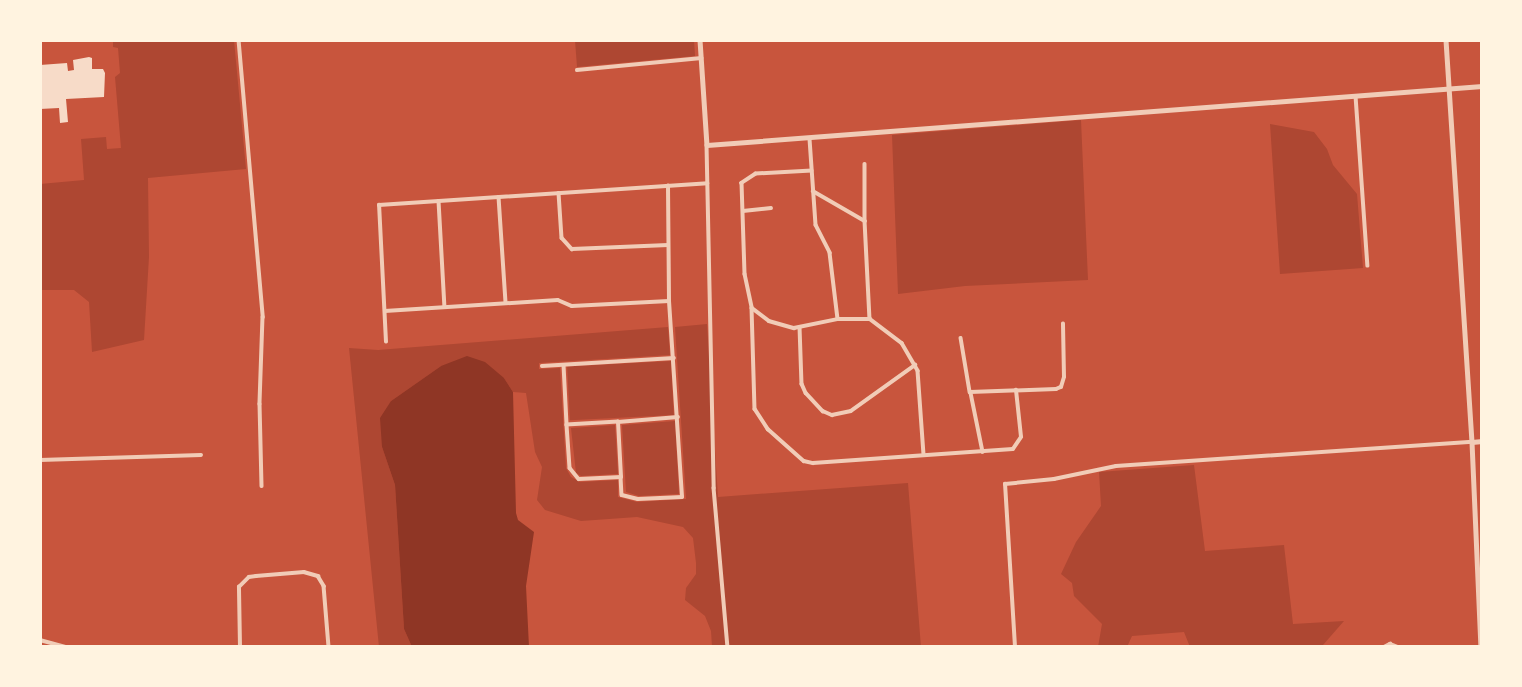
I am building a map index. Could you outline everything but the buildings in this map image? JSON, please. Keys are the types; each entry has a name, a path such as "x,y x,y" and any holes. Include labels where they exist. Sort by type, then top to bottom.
{"street":[{"path":"239,40 263,317 260,404 262,486"},
{"path":"700,40 707,145 714,488 727,647"},
{"path":"1446,40 1472,442 1481,647"},
{"path":"577,71 701,58"},
{"path":"707,145 1482,86"},
{"path":"1356,96 1368,266"},
{"path":"810,139 816,225 830,253 838,319"},
{"path":"865,164 870,319"},
{"path":"812,171 756,174 742,183 745,274 752,308 755,409 781,443 804,461 813,463 1013,449 1021,436 1016,390"},
{"path":"386,342 379,205 707,183"},
{"path":"618,422 622,495 638,499 682,497 669,301 668,186"},
{"path":"813,191 865,221"},
{"path":"559,193 562,238 572,249 668,245"},
{"path":"499,197 506,303"},
{"path":"439,201 445,307"},
{"path":"743,211 771,208"},
{"path":"385,311 558,300 572,306 669,301"},
{"path":"752,308 769,321 800,327 838,319 870,319 902,342 918,372 924,454"},
{"path":"970,392 1061,387 1065,350 1063,324"},
{"path":"800,327 802,384 823,411 832,415 851,411 915,365"},
{"path":"961,338 984,452"},
{"path":"542,366 674,358"},
{"path":"564,365 570,468 573,475 579,479 621,477"},
{"path":"567,425 678,417"},
{"path":"1015,647 1005,484 1116,466 1482,441"},
{"path":"40,460 201,455"},
{"path":"240,647 239,587 249,577 304,572 318,576 324,586 329,647"},
{"path":"40,640 67,647"},
{"path":"1384,647 1390,644 1398,647"}],"shaded area":[{"path":"113,40 234,40 246,169 148,178 149,257 144,340 92,352 89,302 74,290 40,290 40,184 84,180 81,139 106,137 107,149 121,148 115,77 120,73 118,48 113,47"},
{"path":"575,40 694,40 695,56 577,67"},
{"path":"1081,120 1088,280 965,286 898,294 892,135"},
{"path":"1270,124 1314,132 1327,149 1333,165 1357,194 1363,268 1280,274"},
{"path":"707,324 718,497 908,483 921,647 712,647 711,631 705,616 685,600 686,588 696,574 696,563 693,538 683,527 637,517 581,521 545,510 537,500 542,467 535,452 526,393 513,392 504,378 441,366 391,401 382,447 395,485 404,629 412,647 379,647 349,348 378,350 668,327 670,355 539,363 539,369 560,368 566,468 571,477 580,482 618,480 618,497 637,502 686,499 675,327"},
{"path":"467,356 485,362 504,378 513,392 516,513 518,520 534,532 526,586 529,647 412,647 404,629 395,485 382,447 380,418 391,401 441,366"},
{"path":"671,361 674,415 570,420 567,366"},
{"path":"675,421 679,494 639,496 626,492 622,425"},
{"path":"615,425 618,474 581,476 576,473 571,428"},
{"path":"1194,465 1205,551 1284,545 1293,624 1344,621 1323,645 1190,647 1184,632 1132,636 1127,647 1098,647 1102,624 1074,596 1072,583 1061,574 1076,542 1101,506 1099,472"}]}
